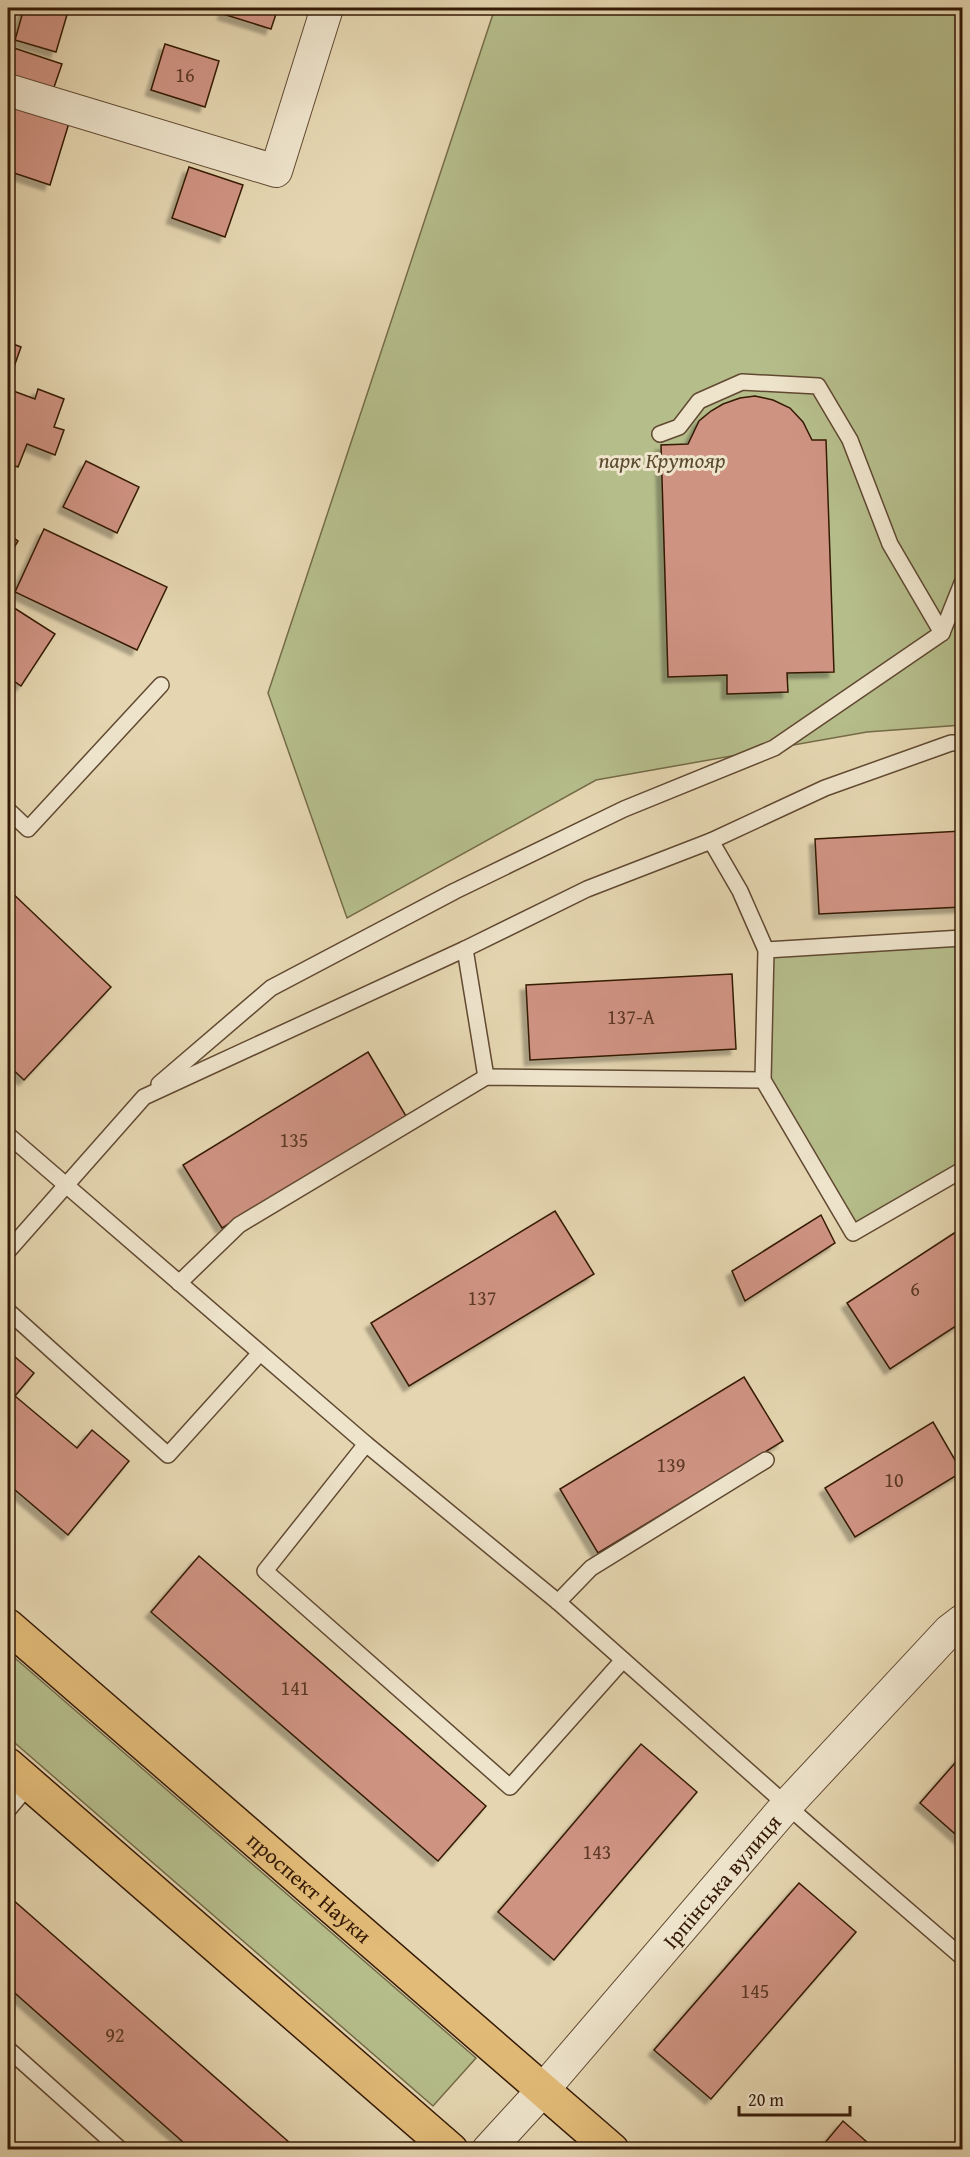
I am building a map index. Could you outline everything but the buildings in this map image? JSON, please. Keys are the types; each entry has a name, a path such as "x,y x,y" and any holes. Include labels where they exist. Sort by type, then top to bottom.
{"main road":[{"name":"проспект Науки","path":"8,1626 612,2150"},
{"path":"19,1774 451,2150"}],"street":[{"path":"8,90 276,171 327,8"},
{"name":"Ірпінська вулиця","path":"488,2150 542,2091 787,1805 958,1632"}],"lane":[{"path":"660,434 679,427 699,401 742,382 818,386 850,440 890,544 942,633"},
{"path":"8,1251 144,1097 271,988 454,891 624,809 774,748 942,633 963,583"},
{"path":"8,810 28,829 162,685"},
{"path":"144,1097 465,949 587,889 711,841 825,788 951,743 963,743"},
{"path":"711,841 740,891 766,950 764,1080 853,1233 963,1170"},
{"path":"766,950 963,938"},
{"path":"465,949 486,1077"},
{"path":"178,1283 239,1225 486,1077 764,1080"},
{"path":"8,1135 366,1444 558,1602 963,1957"},
{"path":"8,1311 168,1455 260,1353"},
{"path":"366,1444 265,1571 510,1787 623,1660"},
{"path":"558,1602 591,1568 766,1460"},
{"path":"8,1810 19,1774"},
{"path":"8,2049 121,2150"}],"green space":[{"name":"парк Крутояр","path":"495,8 962,8 962,725 867,732 596,780 347,918 268,693"},
{"path":"962,938 962,1170 853,1233 763,1080 766,950"},
{"path":"8,1652 476,2058 433,2106 8,1737"}]}
